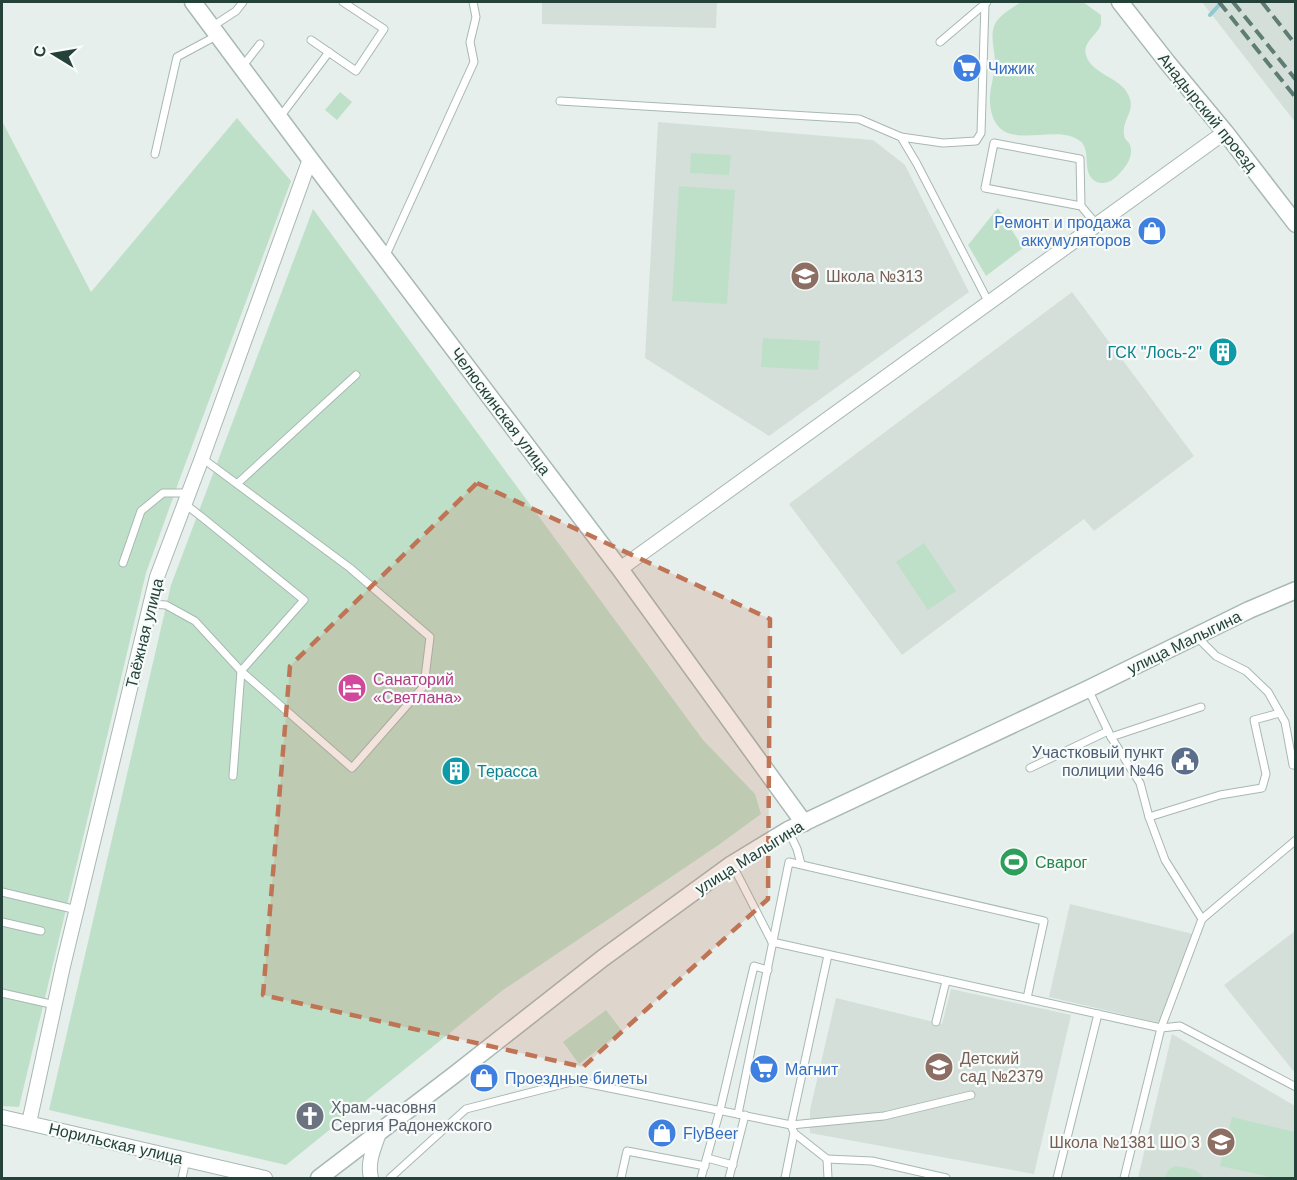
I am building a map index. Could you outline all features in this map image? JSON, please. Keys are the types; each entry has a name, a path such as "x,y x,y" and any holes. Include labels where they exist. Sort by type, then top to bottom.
{"street":[{"name":"Челюскинская улица","path":"193,2 620,569 804,823"},
{"name":"Анадырский проезд","path":"1120,2 1296,224"},
{"path":"620,569 1225,132"},
{"name":"Таёжная улица","path":"29,1123 77,910 157,577 310,159"},
{"name":"улица Малыгина","path":"319,1179 603,958 732,864 788,830 1088,689 1249,610 1296,590"},
{"name":"Норильская улица","path":"2,1116 265,1179"},
{"path":"371,1179 370,1156 379,1133"}],"lane":[{"path":"155,154 177,57 215,30 243,2"},
{"path":"311,40 356,71 384,29 343,2"},
{"path":"385,258 474,62 470,42 476,17 473,2"},
{"path":"940,42 986,2"},
{"path":"560,101 859,119 901,137 943,143 976,141 981,133 986,2"},
{"path":"242,67 260,44"},
{"path":"280,118 329,52"},
{"path":"901,137 989,303"},
{"path":"1081,206 985,188 994,143 1080,159 1081,206 1097,225"},
{"path":"238,483 356,375"},
{"path":"150,604 166,605 195,621 241,671 352,768 424,686 430,637 350,568 202,458"},
{"path":"123,563 141,511 163,493 187,498 203,518 304,600 241,671 233,776"},
{"path":"1196,636 1216,656 1246,671 1268,692 1285,722 1293,765"},
{"path":"1088,689 1110,734 1140,783 1149,817 1165,860 1202,919"},
{"path":"1030,768 1110,734 1201,707"},
{"path":"1149,817 1220,795 1262,788 1266,774 1254,720 1280,713"},
{"path":"788,830 801,864"},
{"path":"1124,1179 1161,1028 1202,919 1296,840"},
{"path":"729,1179 772,942 789,862 1044,921 1027,998"},
{"path":"732,864 772,942"},
{"path":"2,892 77,910"},
{"path":"2,922 41,931"},
{"path":"772,942 1161,1028 1180,1026 1296,1087"},
{"path":"828,954 791,1125 794,1133 827,1159 872,1161 946,1179"},
{"path":"701,1179 754,966 768,969"},
{"path":"936,1022 946,981"},
{"path":"2,993 55,1005"},
{"path":"1057,1179 1098,1014"},
{"path":"390,1179 466,1109 575,1081 791,1125 884,1116 971,1095"},
{"path":"785,1179 794,1133"},
{"path":"621,1179 627,1151 733,1164"},
{"path":"827,1159 828,1179"},
{"path":"182,1179 186,1160"}],"highlighted area":[{"path":"477,483 770,619 768,899 583,1067 263,995 290,666"}],"shaded area":[{"path":"542,2 717,2 716,28 542,24"},
{"path":"1202,2 1295,2 1295,122"},
{"name":"Школа №313","path":"658,122 873,140 905,165 969,292 769,436 645,358"},
{"path":"1072,292 1194,456 1094,531 1084,519 902,655 789,504"},
{"path":"1070,904 1193,934 1160,1023 1049,997"},
{"path":"1295,931 1295,1073 1224,985"},
{"name":"Детский сад №2379","path":"951,989 1071,1015 1034,1174 810,1133 810,1110 836,998 942,1024"},
{"name":"Школа №1381 ШО 3","path":"1172,1034 1295,1106 1295,1178 1138,1178"}],"green space":[{"path":"1021,2 1083,2 1101,15 1101,24 1086,46 1086,55 1094,67 1122,86 1131,104 1124,129 1125,138 1131,149 1129,161 1111,181 1102,183 1091,177 1088,173 1084,145 1080,141 1069,136 1055,134 1014,135 1002,130 994,120 990,98 995,62 992,38 994,25 1000,17"},
{"path":"340,92 352,102 337,120 325,110"},
{"path":"237,118 291,181 146,573 19,1107 2,1106 2,121 91,292"},
{"path":"691,153 731,155 729,175 690,173"},
{"path":"679,186 735,190 727,304 672,301"},
{"path":"998,208 1023,248 986,276 968,245"},
{"path":"313,209 703,740 755,794 761,814 503,990 286,1165 49,1110 171,585"},
{"path":"763,338 820,341 818,370 761,367"},
{"path":"924,543 956,591 928,610 896,562"},
{"path":"606,1010 622,1031 579,1064 563,1042"},
{"path":"1232,1117 1295,1132 1295,1178 1274,1178 1220,1166"},
{"path":"1176,1166 1195,1170 1203,1178 1165,1178 1169,1170"}],"waterway":[{"path":"1210,15 1221,3"}],"railway":[{"path":"1219,2 1296,98"},
{"path":"1233,2 1296,80"},
{"path":"1262,2 1296,45"}],"place":[{"name":"Чижик","path":"967,68"},
{"name":"Ремонт и продажа аккумуляторов","path":"1152,231"},
{"name":"Школа №313","path":"805,276"},
{"name":"ГСК \"Лось-2\"","path":"1223,352"},
{"name":"Санаторий «Светлана»","path":"352,688"},
{"name":"Участковый пункт полиции №46","path":"1185,761"},
{"name":"Терасса","path":"456,771"},
{"name":"Сварог","path":"1014,862"},
{"name":"Детский сад №2379","path":"939,1067"},
{"name":"Магнит","path":"764,1069"},
{"name":"Проездные билеты","path":"484,1078"},
{"name":"Храм-часовня Сергия Радонежского","path":"310,1116"},
{"name":"FlyBeer","path":"662,1133"},
{"name":"Школа №1381 ШО 3","path":"1221,1142"}]}
